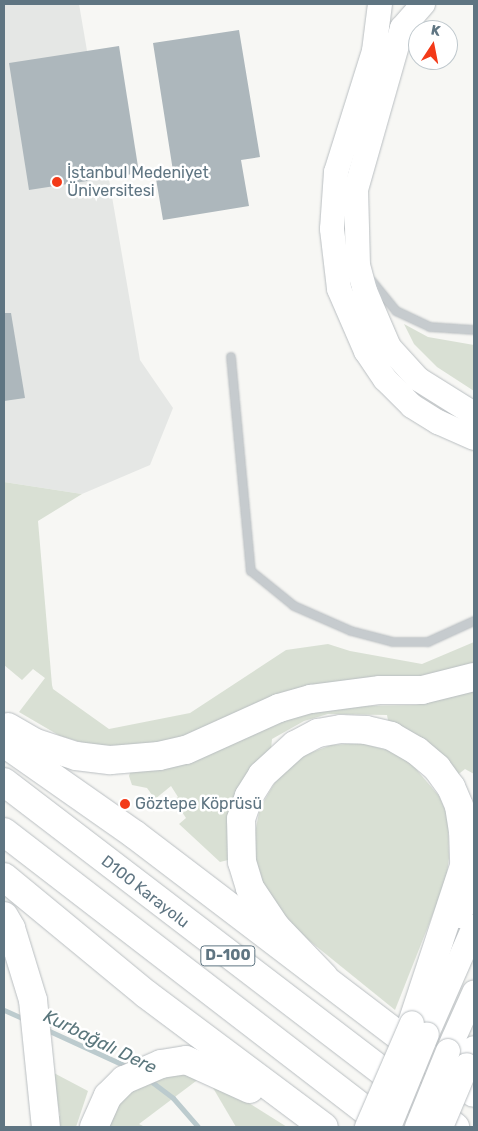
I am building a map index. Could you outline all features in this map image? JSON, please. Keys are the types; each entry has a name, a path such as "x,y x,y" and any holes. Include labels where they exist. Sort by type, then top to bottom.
{"highway":[{"path":"4,725 36,743 76,756 111,760 159,756 186,750 279,708 311,699 380,690 422,690 474,678"},
{"path":"324,977 276,927 250,888 242,862 241,819 249,796 262,775 295,745 318,733 341,729 366,730 391,736 417,751 436,768 451,787 459,806 463,830 464,866 419,1028"},
{"path":"4,743 134,834 474,1093"},
{"name":"D100 Karayolu","path":"4,782 455,1127"},
{"name":"D-100","path":"4,832 388,1127"},
{"path":"4,877 146,994 323,1127"},
{"path":"4,916 11,928 29,982 46,1127"},
{"path":"94,1127 108,1096 124,1080 145,1068 186,1060 221,1073 323,1127"}],"main road":[{"path":"380,4 374,51 336,172 332,228 339,289 366,351 385,379 412,406 438,422 474,438"},
{"path":"423,4 402,28 356,188 358,265 365,290 389,347 418,379 474,414"},
{"path":"388,1127 419,1028 474,880"},
{"path":"367,1127 474,927"},
{"path":"441,1127 466,1055 474,993"},
{"path":"416,1127 466,1055"}],"lane":[{"path":"358,265 396,311 430,327 474,330"},
{"path":"231,357 251,571 294,606 352,630 393,642 428,642 474,621"}],"shaded area":[{"name":"İstanbul Medeniyet Üniversitesi","path":"4,4 79,4 140,360 173,408 150,465 82,494 4,482"},
{"path":"404,324 428,337 474,345 474,391 437,367 414,344"},
{"path":"4,482 82,494 38,521 52,685 53,689 109,729 190,713 286,650 328,644 350,651 422,664 474,642 474,665 428,677 341,681 289,694 170,743 118,746 87,744 60,736 19,712 45,678 33,669 22,680 4,665"},
{"path":"474,691 474,774 465,769 455,777 389,726 387,715 328,714 304,721 272,739 271,750 230,814 228,860 220,862 179,824 186,818 174,800 178,797 171,786 155,799 147,788 132,785 129,776 131,770 186,761 248,737 285,717 348,706 416,705"},
{"path":"360,743 391,751 410,762 439,796 448,816 449,858 446,881 395,1010 301,934 277,907 258,877 253,842 260,808 281,772 302,756 331,745"},
{"path":"52,1072 88,1091 76,1127 57,1127 55,1115 60,1116"},
{"path":"166,1073 204,1075 139,1124 145,1127 105,1127 114,1108 134,1087"},
{"path":"206,1076 287,1127 236,1127"}],"building":[{"path":"239,30 260,157 241,160 249,206 163,220 155,173 173,171 153,43"},
{"path":"119,46 139,173 29,190 9,63"},
{"path":"4,313 11,313 25,398 4,401"}],"waterway":[{"name":"Kurbağalı Dere","path":"4,1010 26,1020"},
{"name":"Kurbağalı Dere","path":"45,1029 128,1067"},
{"name":"Kurbağalı Dere","path":"148,1079 173,1098 198,1127"}],"place":[{"name":"İstanbul Medeniyet Üniversitesi","path":"57,182"},
{"name":"Göztepe Köprüsü","path":"125,804"}]}
